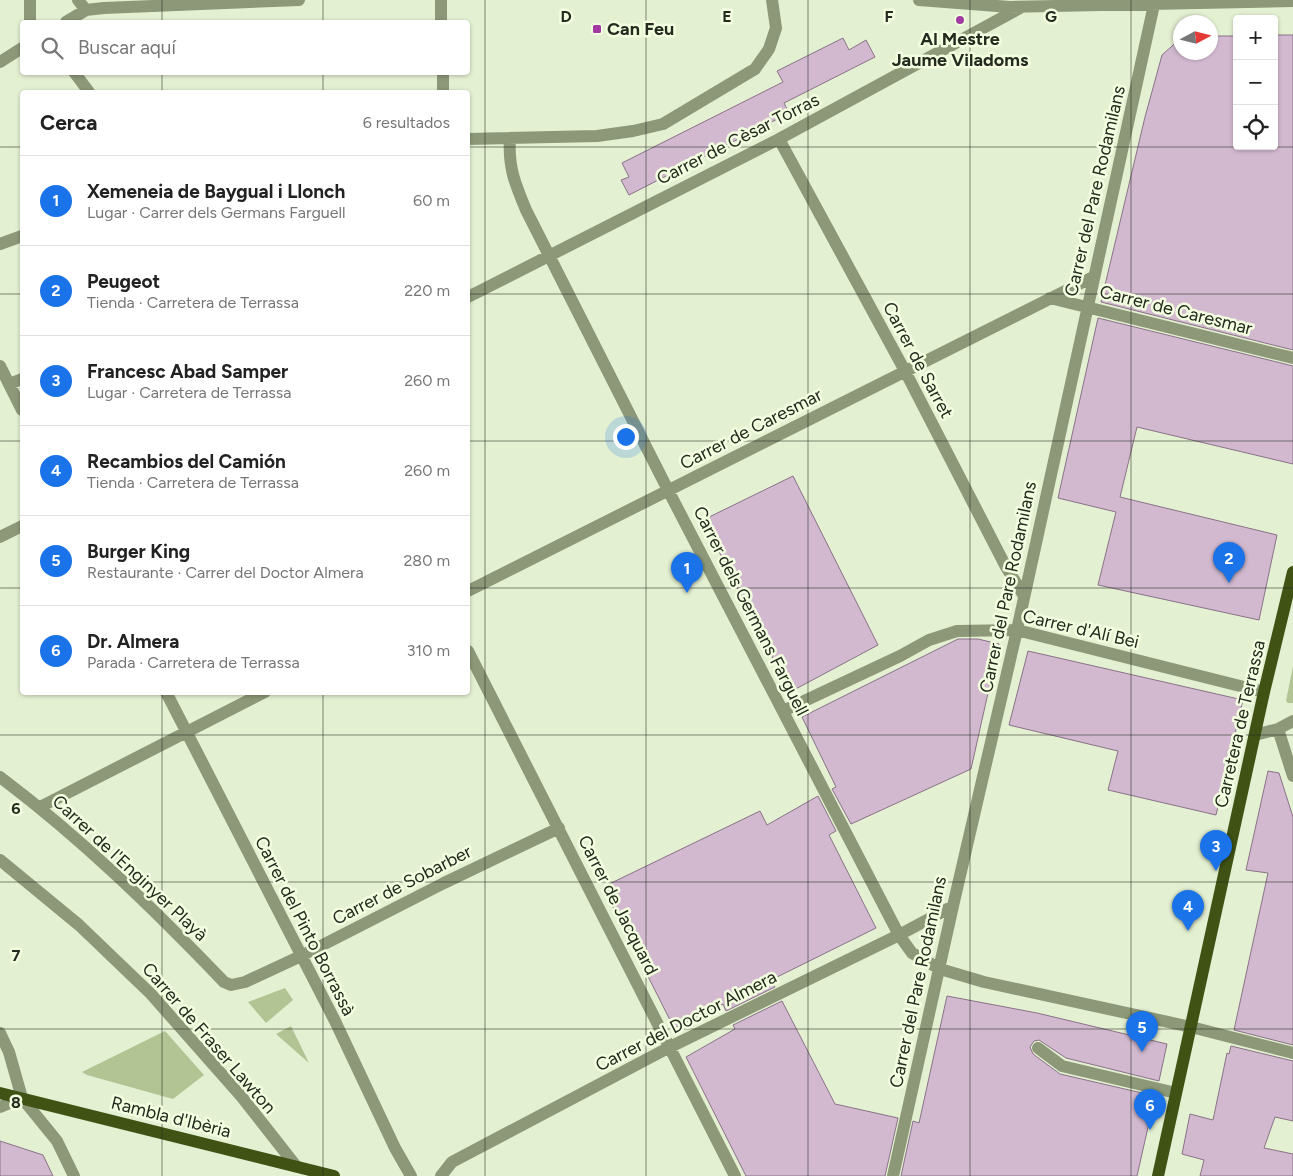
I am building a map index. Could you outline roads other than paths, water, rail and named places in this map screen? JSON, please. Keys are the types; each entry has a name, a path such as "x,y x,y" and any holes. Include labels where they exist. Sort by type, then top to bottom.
{"main road":[{"name":"Carretera de Terrassa","path":"1158,1176 1264,692 1293,572"},
{"name":"Rambla d'Ibèria","path":"0,1093 334,1176"}],"street":[{"path":"30,0 30,20"},
{"path":"78,0 86,10"},
{"path":"69,20 86,10 131,5 299,0"},
{"path":"441,0 441,20"},
{"path":"470,139 597,136 633,131 663,124 755,69 769,49 776,28 772,0"},
{"path":"919,0 1022,7 1155,2 1293,1"},
{"name":"Carrer del Pare Rodamilans","path":"893,1176 1017,630 1093,277 1155,2"},
{"name":"Carrer de Cèsar Torras","path":"470,296 779,139 1022,7"},
{"path":"0,62 20,49"},
{"path":"76,75 88,90"},
{"path":"443,75 443,90"},
{"name":"Carrer dels Germans Farguell","path":"510,138 509,152 513,180 526,210 668,490 899,935 912,953 940,969"},
{"name":"Carrer de Sarret","path":"779,139 1024,596"},
{"path":"0,244 20,237"},
{"name":"Carrer de Caresmar","path":"470,590 1093,277"},
{"name":"Carrer de Caresmar","path":"1050,298 1293,358"},
{"path":"0,366 20,406"},
{"path":"9,384 20,379"},
{"path":"0,537 20,527"},
{"name":"Carrer d'Alí Bei","path":"783,711 900,656 929,640 957,631 982,630 1017,630 1264,692"},
{"name":"Carrer de Jacquard","path":"470,655 735,1176"},
{"name":"Carrer del Pinto Borrassà","path":"168,695 301,956 371,1096 394,1148 411,1176"},
{"path":"40,807 259,695"},
{"path":"1255,735 1278,729 1293,721"},
{"path":"1278,729 1293,776"},
{"name":"Carrer de l'Enginyer Playà","path":"0,777 40,807 103,861 224,982 234,985"},
{"name":"Carrer de Sobarber","path":"234,985 245,982 301,956 444,883 559,828"},
{"name":"Carrer de Fraser Lawton","path":"0,860 79,926 151,994 241,1096 296,1166"},
{"name":"Carrer del Doctor Almera","path":"442,1176 452,1162 670,1047 899,935 953,906"},
{"path":"940,969 984,982 1191,1027 1293,1052"},
{"path":"0,1033 9,1052 22,1098 58,1141 74,1176"},
{"path":"1038,1048 1062,1066 1176,1093"},
{"path":"0,1107 22,1098"}],"place":[{"name":"Al Mestre Jaume Viladoms","path":"960,20"},
{"name":"Can Feu","path":"597,29"},
{"name":"Peugeot","path":"1229,583"},
{"name":"Xemeneia de Baygual i Llonch","path":"687,593"},
{"name":"Francesc Abad Samper","path":"1216,871"},
{"name":"Recambios del Camión","path":"1188,931"},
{"name":"Burger King","path":"1142,1052"},
{"name":"Dr. Almera","path":"1150,1130"}]}
